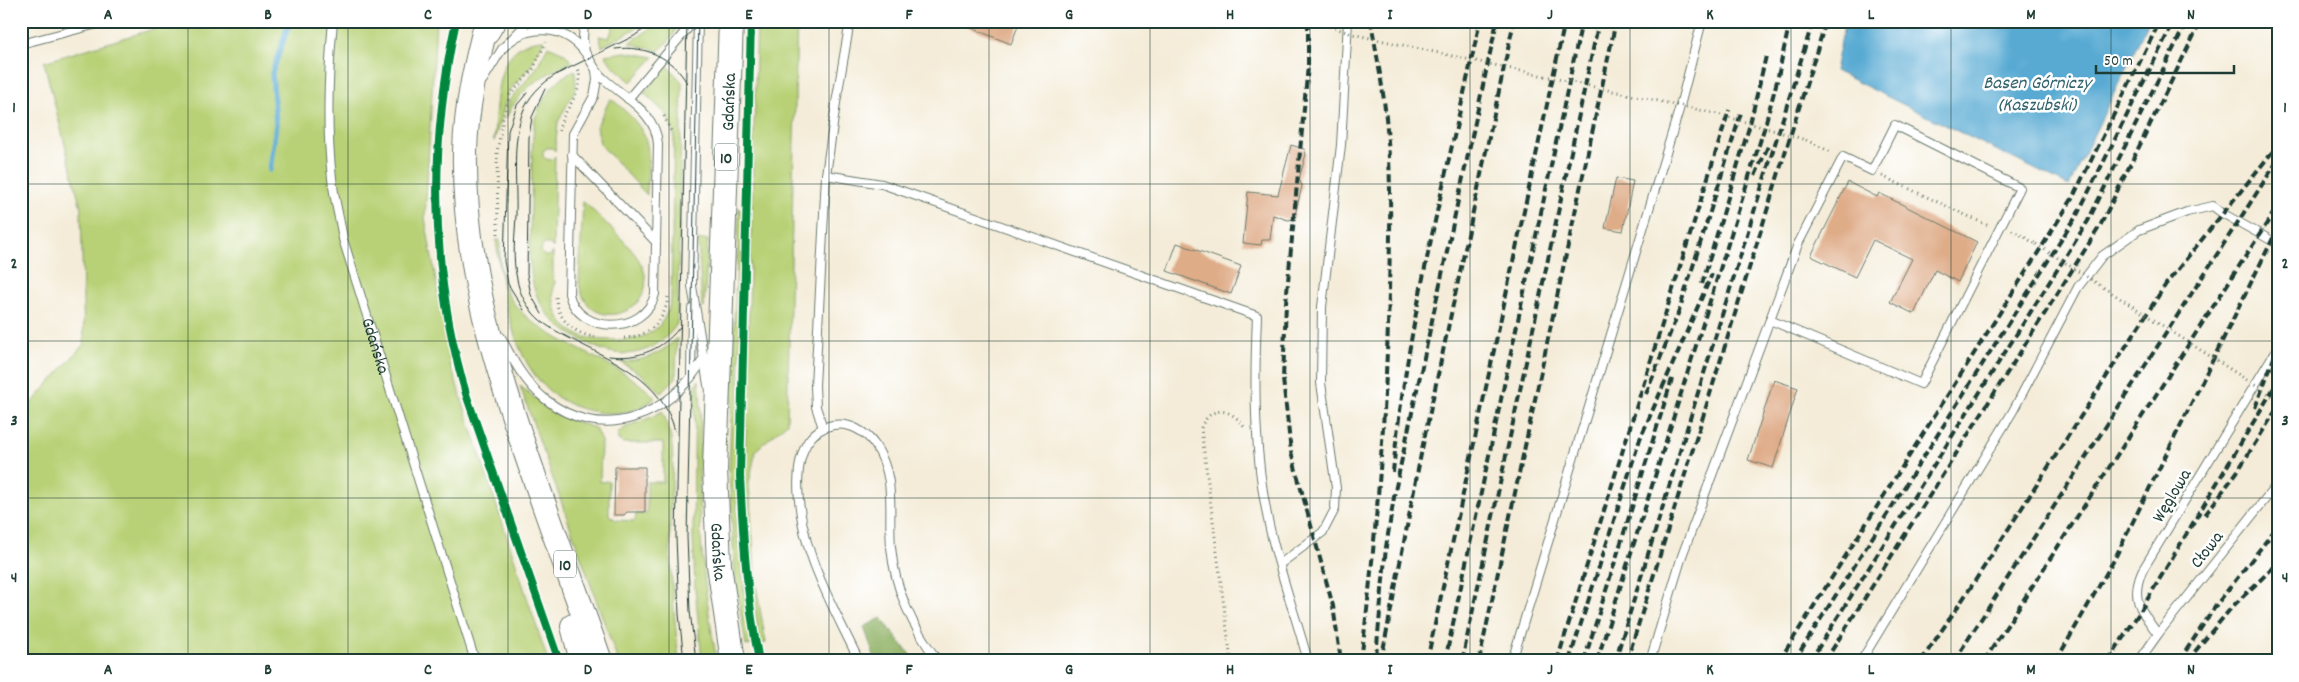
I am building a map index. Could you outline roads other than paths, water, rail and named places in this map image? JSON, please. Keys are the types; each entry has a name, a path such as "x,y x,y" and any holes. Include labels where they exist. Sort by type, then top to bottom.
{"main road":[{"name":"Gdańska","path":"731,21 715,469 719,566 733,661"},
{"name":"10","path":"489,23 476,65 470,101 466,150 466,184 474,270 480,303 497,368 600,661"},
{"path":"531,467 582,661"}],"lane":[{"path":"21,44 108,21"},
{"name":"Gdańska","path":"333,21 327,93 329,137 332,179 343,239 475,661"},
{"path":"470,101 505,46 529,21"},
{"path":"584,21 584,45 588,58"},
{"path":"628,99 694,21"},
{"path":"691,378 698,21"},
{"path":"823,428 816,406 815,386 826,175 850,21"},
{"path":"1280,564 1322,532 1334,509 1336,488 1321,383 1322,307 1341,145 1348,21"},
{"path":"1512,661 1679,110 1702,21"},
{"path":"505,46 524,33 548,30 572,40 596,70 652,121 658,134 655,294 651,306 644,314 627,324 601,324 591,321 579,313 571,302 568,286 572,155 575,126 594,96 597,80 596,70"},
{"path":"1650,661 1682,556 1798,244 1843,157 1872,171 1895,125 2020,188 1921,384 1770,320"},
{"path":"572,155 656,242"},
{"path":"826,175 882,184 1257,316 1257,430 1264,494 1270,529 1308,661"},
{"path":"1861,661 2013,411 2078,287 2102,256 2139,230 2213,206 2222,213 2278,244"},
{"path":"474,270 488,310 514,362 539,393 562,410 580,418 600,421 637,418 667,401 691,378 704,360 715,333 721,293"},
{"path":"692,286 711,409 715,469"},
{"name":"Węglowa","path":"2158,634 2141,610 2136,596 2138,581 2278,347"},
{"path":"859,661 812,560 801,516 800,471 803,449 812,435 823,428 836,424 849,426 862,432 874,443 887,467 891,484 891,548 899,594 916,628 938,661"},
{"name":"Cłowa","path":"2158,634 2278,483"},
{"path":"2139,661 2158,634"}],"water":[{"name":"Basen Górniczy (Kaszubski)","path":"1845,21 2149,21 2069,186 1835,71"}],"waterway":[{"path":"270,170 276,124 272,73 290,21"}],"tram line":[{"path":"559,73 634,36 656,21"},
{"path":"684,661 679,614 676,537 687,21"},
{"path":"696,661 690,611 687,537 698,21"},
{"path":"615,49 637,49 657,55 674,66 687,83"},
{"path":"564,70 546,82 527,103 517,134 514,247 515,271 519,288 530,309 546,325 619,364 647,385 669,413 675,431"},
{"path":"542,314 531,295 527,274 529,137 532,117 545,89"},
{"path":"524,310 508,284 504,261 508,131 517,105 527,93"},
{"path":"609,356 630,356 650,351 668,340 682,324"}],"railway":[{"path":"1308,21 1308,65 1286,303 1283,379 1291,452 1333,606 1341,661"},
{"path":"1361,661 1376,523 1383,430 1390,248 1388,140 1383,94 1371,21"},
{"path":"1393,472 1399,415 1418,302 1480,21"},
{"path":"1376,656 1386,547 1395,491 1497,21"},
{"path":"1381,661 1422,449 1514,21"},
{"path":"1427,661 1565,21"},
{"path":"1445,661 1582,21"},
{"path":"1462,661 1599,21"},
{"path":"1479,661 1616,21"},
{"path":"1597,661 1764,129 1790,21"},
{"path":"1615,661 1813,21"},
{"path":"1627,661 1826,21"},
{"path":"1779,661 2072,199 2160,21"},
{"path":"1794,661 2077,215 2174,21"},
{"path":"1810,661 2088,221 2187,21"},
{"path":"1825,661 2100,226 2201,21"},
{"path":"1702,284 1750,124 1766,56"},
{"path":"1557,661 1729,110"},
{"path":"1646,394 1679,311 1741,113"},
{"path":"1755,176 1769,144"},
{"path":"1921,661 1971,587 2166,284 2278,145"},
{"path":"1954,661 2278,160"},
{"path":"1984,661 2278,206"},
{"path":"2056,661 2114,560 2278,228"},
{"path":"1569,661 1640,439 1712,274"},
{"path":"2255,408 2278,347"},
{"path":"1584,661 1672,379"},
{"path":"2108,661 2141,610 2278,381"},
{"path":"2205,515 2237,472 2278,407"},
{"path":"2179,661 2217,604 2278,526"},
{"path":"2187,661 2232,607 2278,563"}]}
